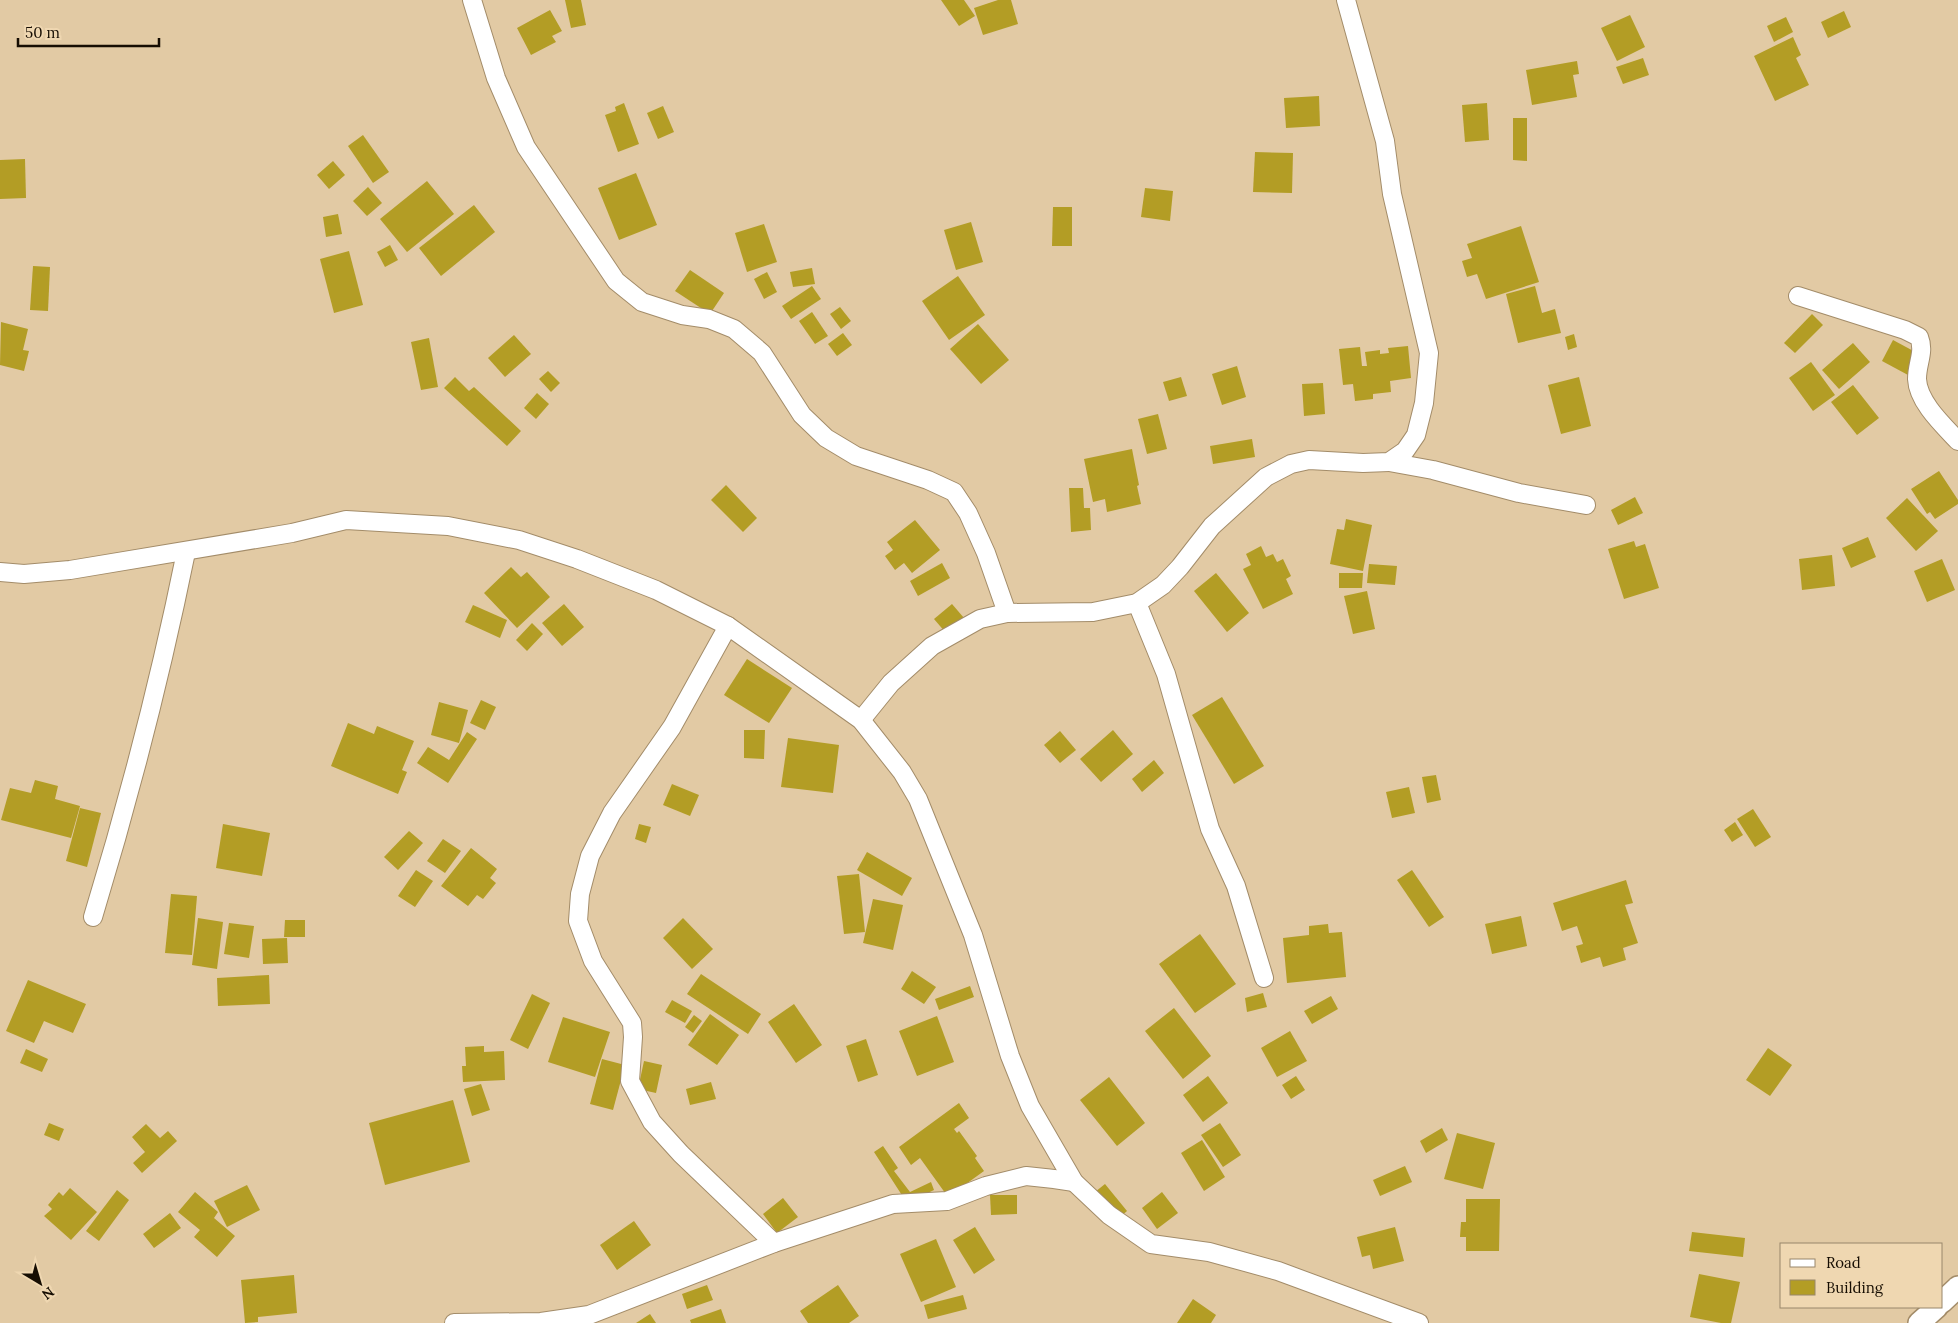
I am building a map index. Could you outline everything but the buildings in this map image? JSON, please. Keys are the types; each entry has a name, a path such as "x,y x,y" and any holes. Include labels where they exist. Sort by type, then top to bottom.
{"street":[{"path":"472,0 496,78 526,147 616,281 642,302 682,315 709,319 734,328 762,353 802,414 826,438 856,456 928,480 954,492 968,513 986,553 1007,613"},
{"path":"1346,0 1385,141 1394,203 1429,352 1424,403 1416,435 1405,451 1389,462"},
{"path":"1798,296 1905,330 1919,337 1923,347 1917,381 1928,408 1958,441"},
{"path":"861,720 891,683 932,646 980,619 1007,613 1094,612 1137,604 1163,584 1180,567 1212,526 1266,477 1291,464 1309,460 1363,463 1389,462 1433,470 1519,493 1586,505"},
{"path":"0,572 24,574 70,570 292,533 346,520 448,526 519,540 577,558 656,590 728,626 861,720 902,772 918,799 973,935 1010,1056 1030,1106 1074,1182 1109,1215 1152,1244 1209,1252 1278,1271 1386,1318 1419,1323"},
{"path":"93,917 117,836 167,646 186,552"},
{"path":"1137,604 1166,674 1210,828 1236,886 1264,978"},
{"path":"728,626 672,727 612,814 590,856 580,894 578,921 593,961 632,1023 630,1081 652,1122 681,1154 774,1243"},
{"path":"454,1323 541,1322 589,1315 774,1243 893,1204 947,1201 986,1186 1026,1176 1074,1182"},
{"path":"1943,1301 1958,1287"},
{"path":"1919,1323 1936,1308"}]}
